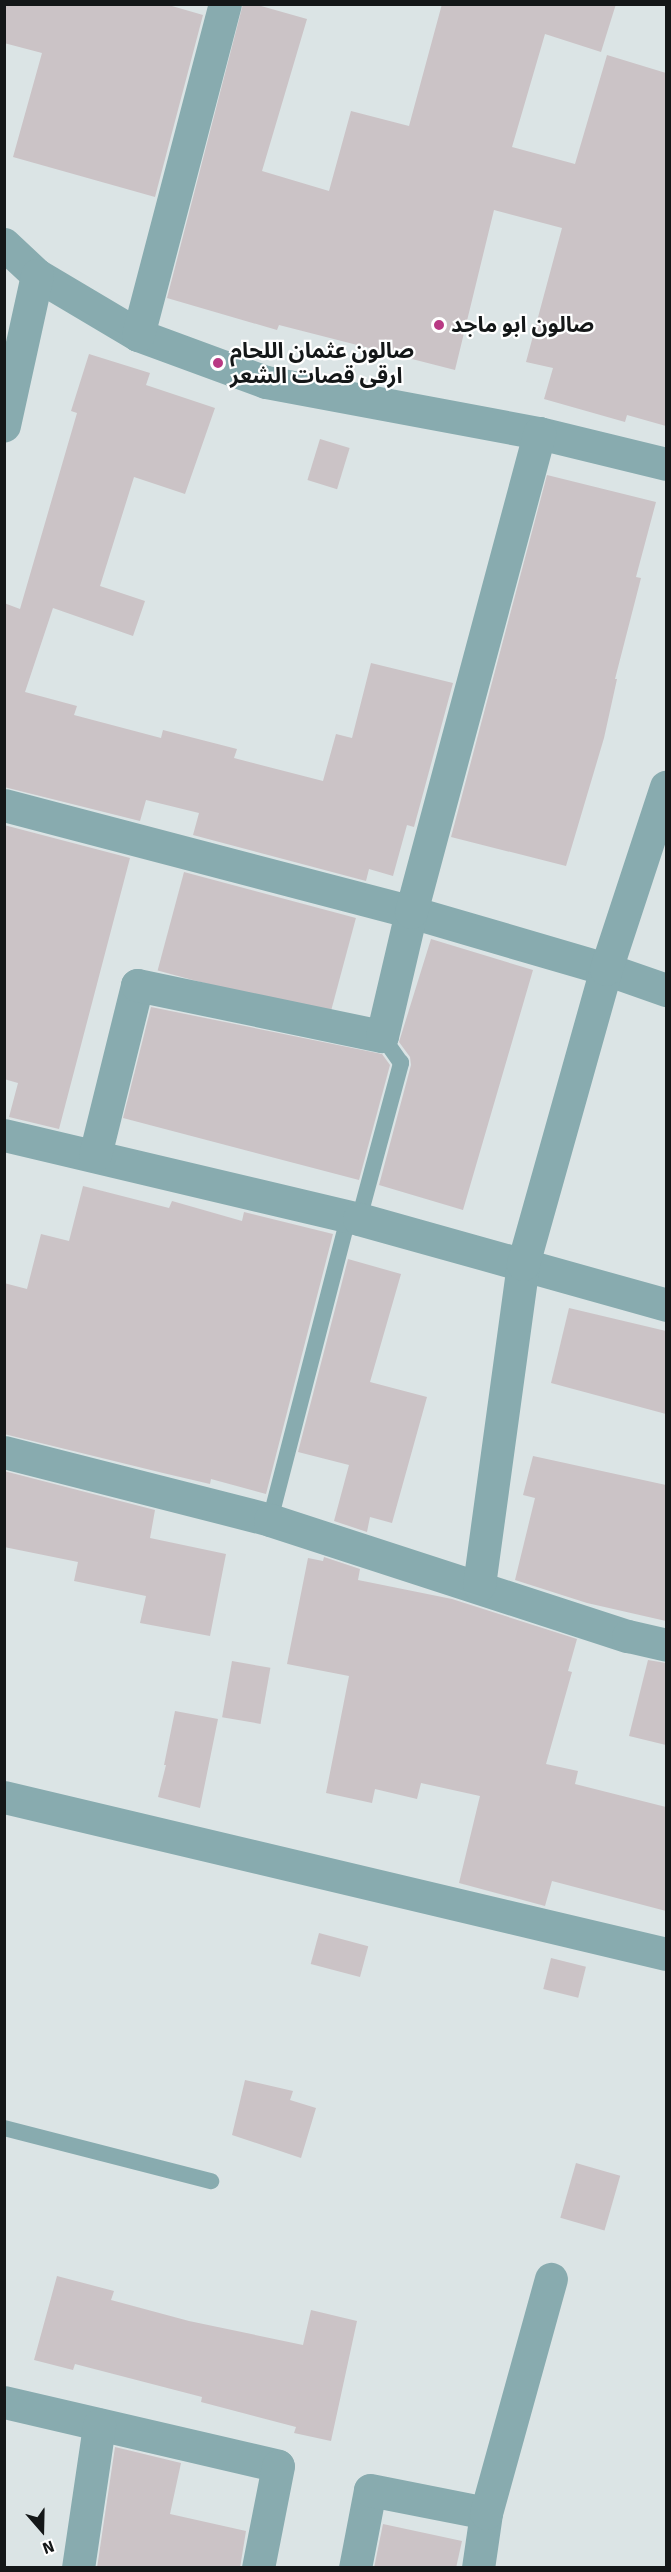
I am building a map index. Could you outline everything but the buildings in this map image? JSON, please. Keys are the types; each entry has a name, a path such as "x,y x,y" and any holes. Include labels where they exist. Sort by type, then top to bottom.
{"street":[{"path":"138,335 225,4"},
{"path":"4,244 37,275 138,335 266,382 539,433 666,464"},
{"path":"4,425 37,275"},
{"path":"95,1155 137,985 382,1036 411,912 539,433"},
{"path":"478,1586 523,1264 606,969 666,787"},
{"path":"4,805 411,912 606,969 666,990"},
{"path":"4,1135 353,1218 666,1305"},
{"path":"4,1452 270,1520 628,1636 666,1645"},
{"path":"4,1797 666,1954"},
{"path":"478,2568 486,2513 551,2279"},
{"path":"4,2402 278,2466 258,2568"},
{"path":"78,2568 99,2425"},
{"path":"355,2568 370,2490 486,2513"}],"lane":[{"path":"270,1520 353,1218 401,1063 382,1036"},
{"path":"4,2128 211,2181"}],"place":[{"name":"صالون ابو ماجد","path":"439,325"},
{"name":"صالون عثمان اللحام ارقى قصات الشعر","path":"218,363"}]}
